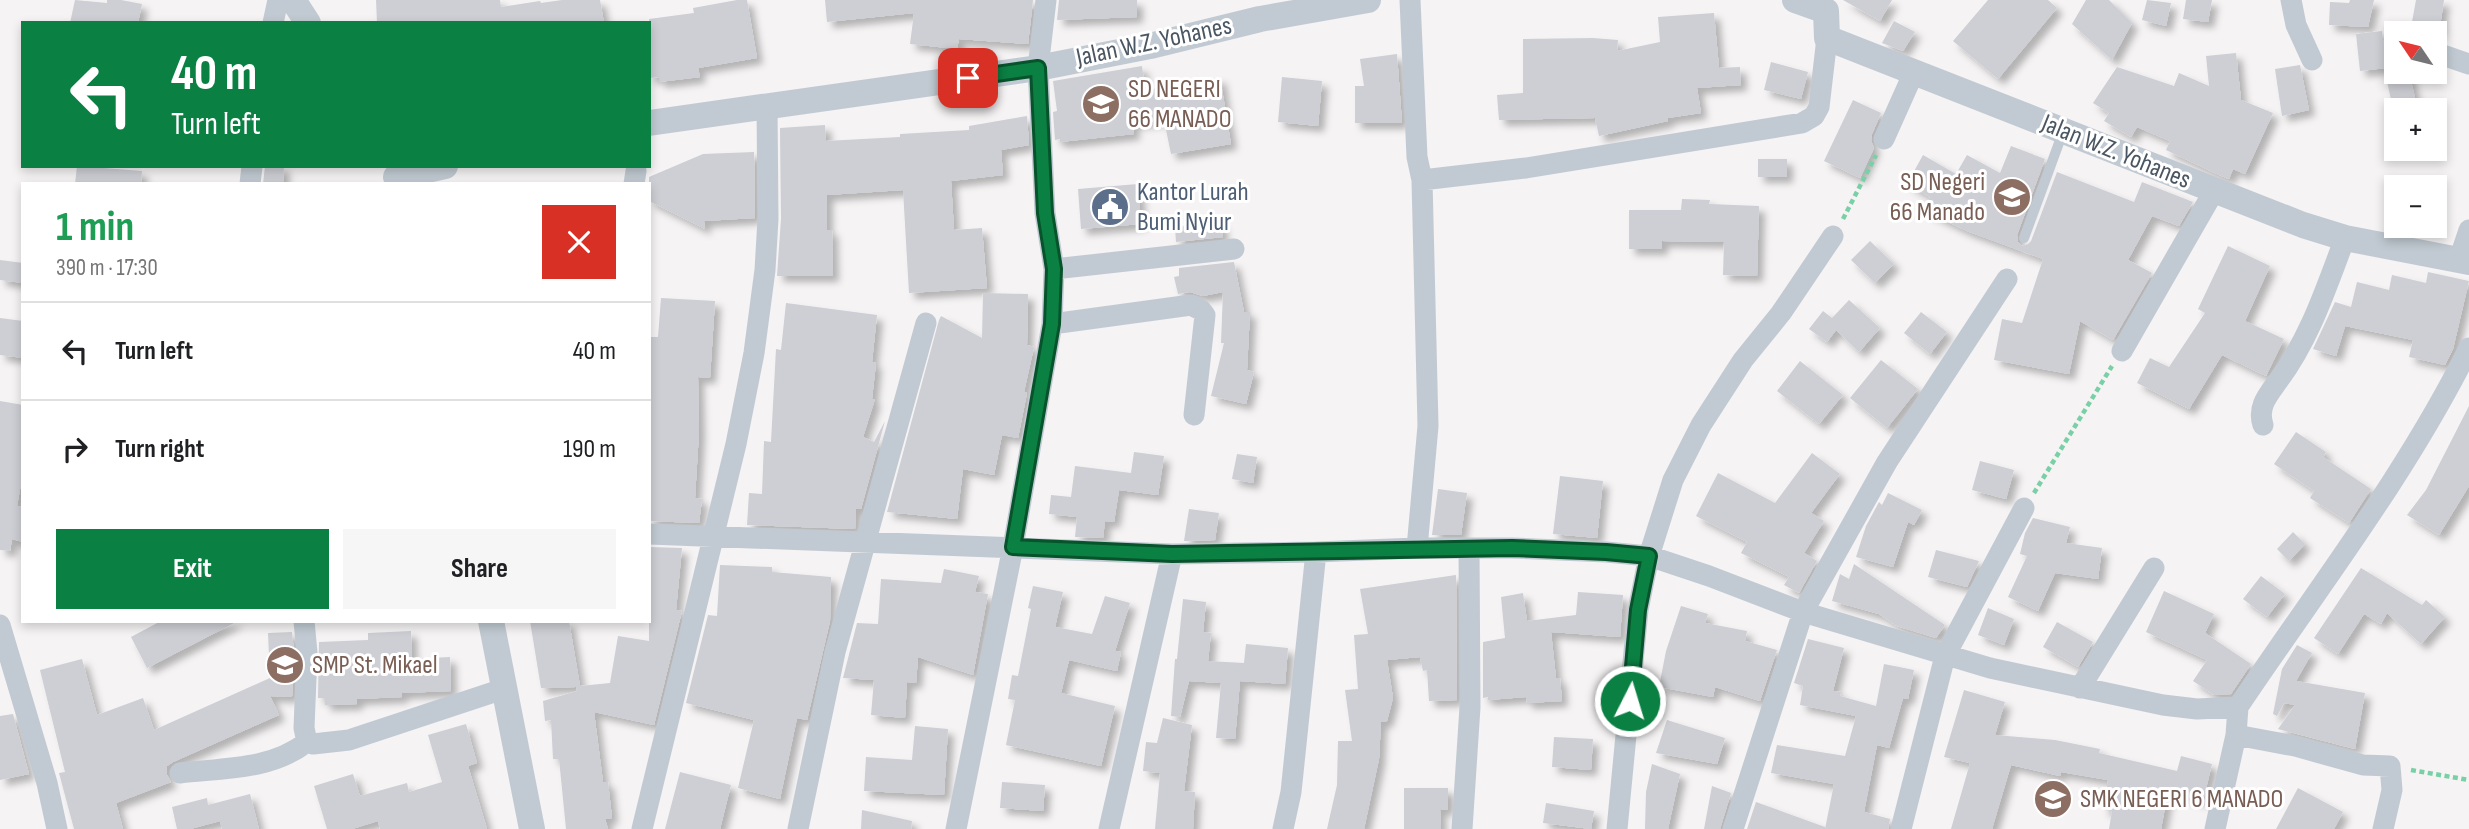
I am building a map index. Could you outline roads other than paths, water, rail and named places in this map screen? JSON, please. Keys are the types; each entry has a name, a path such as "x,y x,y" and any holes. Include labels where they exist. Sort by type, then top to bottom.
{"street":[{"path":"273,21 278,0"},
{"path":"293,0 307,21"},
{"path":"956,829 1013,547 1052,324 1054,269 1045,213 1038,68 1046,0"},
{"name":"Jalan W.Z. Yohanes","path":"651,123 1038,68 1150,46 1259,19 1368,0"},
{"path":"1410,0 1417,156 1422,180 1428,426 1417,548"},
{"path":"1422,180 1526,168 1802,123 1814,116 1819,107 1827,38 1826,5 1795,0"},
{"path":"2291,0 2296,25 2312,60"},
{"name":"Jalan W.Z. Yohanes","path":"1827,38 2303,225 2345,238 2464,261"},
{"path":"2447,56 2469,64"},
{"path":"1884,139 1914,72"},
{"path":"642,829 736,444 761,310 768,219 767,106"},
{"path":"395,176 435,168"},
{"path":"2122,351 2214,191"},
{"path":"2464,261 2469,230"},
{"path":"1617,829 1638,610 1649,556 1673,480 1701,425 1743,360 1781,313 1833,236"},
{"path":"2263,425 2260,416 2265,399 2294,360 2305,340 2345,238"},
{"path":"1054,269 1234,249"},
{"path":"1733,829 1803,612 1887,461 2007,279"},
{"path":"1052,324 1191,305 1201,310 1205,315 1194,415"},
{"path":"798,829 835,652 926,323"},
{"path":"2215,829 2236,735 2238,706 2382,496 2469,348"},
{"path":"1901,829 1945,656 2024,508"},
{"path":"651,534 1172,554 1469,548 1649,556 1803,612 1945,656 2163,705 2197,709 2238,706"},
{"path":"1462,829 1470,707 1469,548"},
{"path":"1283,829 1290,792 1316,552"},
{"path":"1109,829 1172,554"},
{"path":"2080,688 2154,568"},
{"path":"304,623 307,653 304,728 307,742"},
{"path":"491,623 531,829"},
{"path":"0,625 47,783 57,829"},
{"path":"180,773 265,763 291,754 307,742 320,744 349,740 503,689"},
{"path":"2236,735 2295,746 2363,765 2390,766 2392,790 2383,829"}],"lane":[{"path":"2024,238 2063,132"}],"place":[{"name":"SD NEGERI 66 MANADO","path":"1101,104"},
{"name":"SD Negeri 66 Manado","path":"2012,197"},
{"name":"Kantor Lurah Bumi Nyiur","path":"1110,207"},
{"name":"SMP St. Mikael","path":"285,665"},
{"name":"SMK NEGERI 6 MANADO","path":"2053,799"}]}
